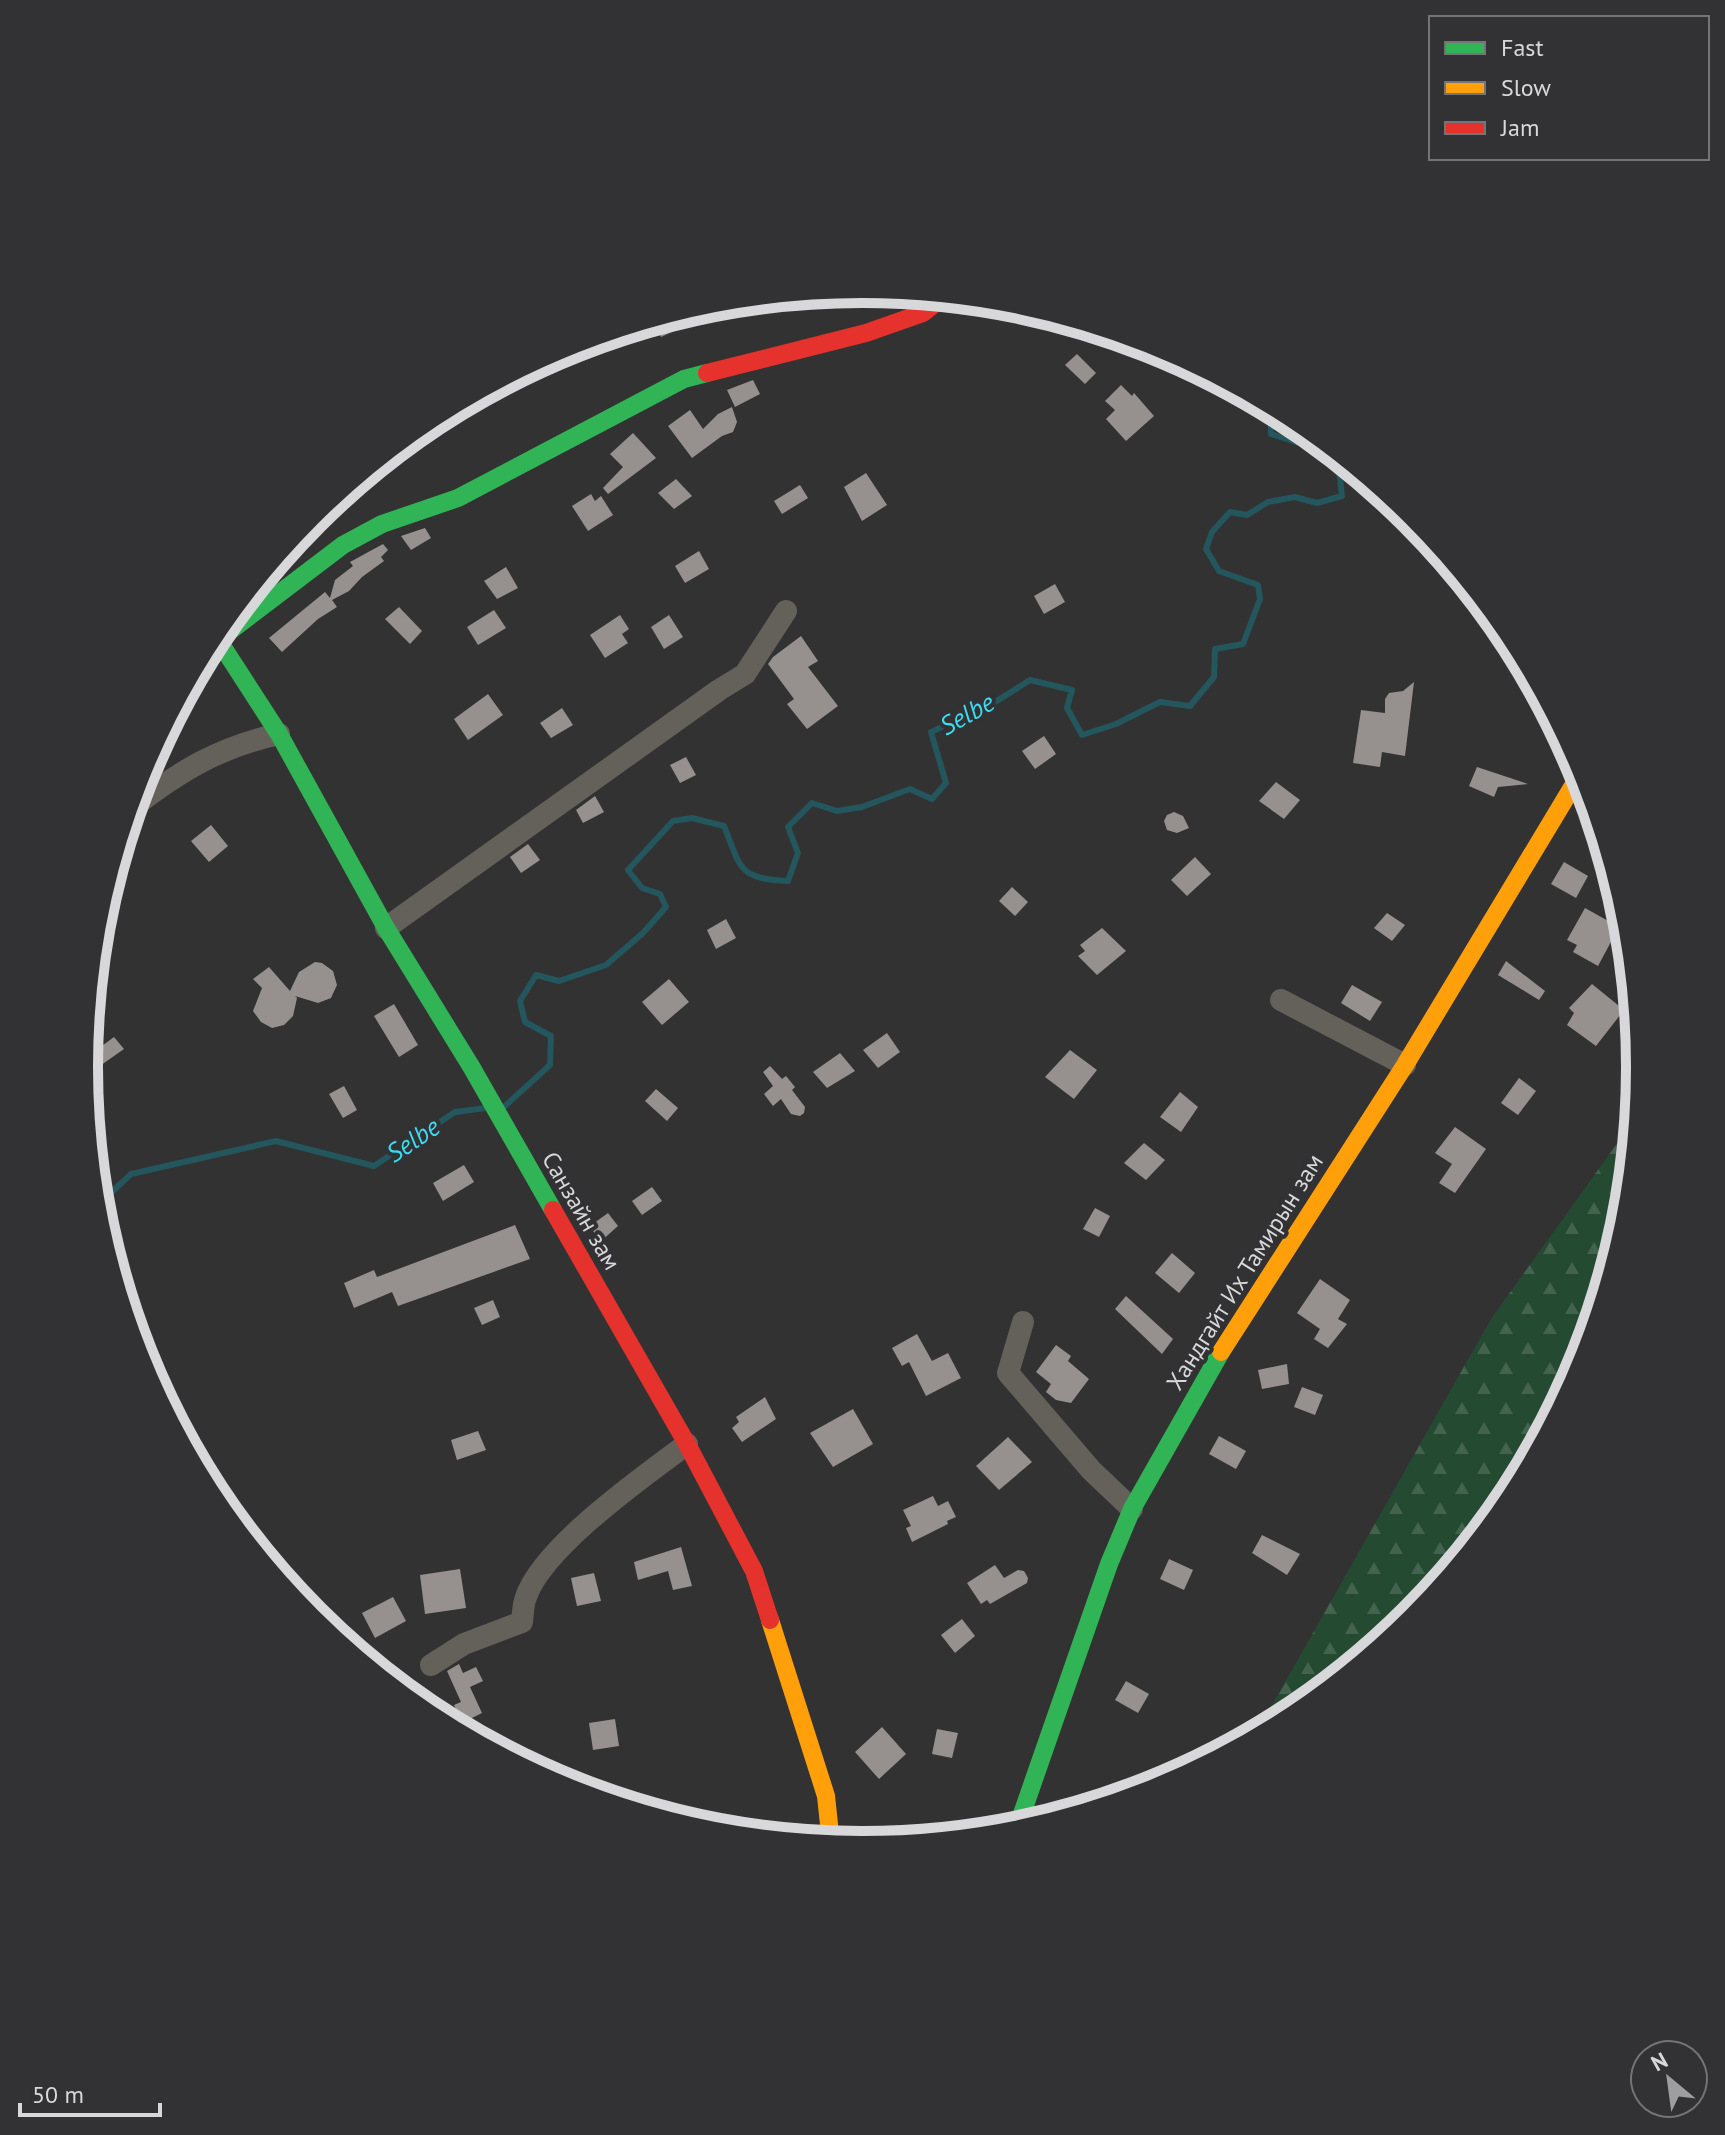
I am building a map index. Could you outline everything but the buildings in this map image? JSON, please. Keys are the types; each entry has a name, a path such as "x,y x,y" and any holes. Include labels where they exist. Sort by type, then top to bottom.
{"street":[{"path":"245,617 343,545 382,524 458,498 684,379 866,333 923,313 931,307"},
{"path":"386,928 745,674 786,611"},
{"name":"Санзайн зам","path":"224,648 279,734 386,928 472,1068 687,1444 754,1571 826,1796 830,1831"},
{"path":"148,797 196,763 243,742 279,734"},
{"name":"Хандгайт Их Тамирын зам","path":"1022,1815 1109,1564 1132,1509 1202,1381 1405,1065 1573,786"},
{"path":"1281,1000 1405,1065"},
{"path":"1023,1322 1008,1373 1091,1470 1132,1509"},
{"path":"431,1665 464,1644 522,1622 526,1597 544,1565 612,1501 687,1444"}],"green space":[{"path":"1623,1135 1612,1217 1601,1265 1569,1360 1525,1450 1469,1533 1403,1608 1328,1674 1265,1717 1491,1319"}],"waterway":[{"name":"Selbe","path":"1271,422 1271,434 1305,445 1339,470"},
{"name":"Selbe","path":"505,1106 550,1065 551,1036 525,1022 520,1001 536,975 559,981 606,965 643,933 666,907 660,894 642,888 628,870 673,821 692,818 724,826 734,852 750,874 788,881 798,853 788,827 812,803 837,811 862,807 910,789 932,799 946,783 931,732 992,704 1030,680 1072,690 1067,708 1082,735 1116,724 1160,702 1190,706 1214,677 1215,649 1243,644 1260,599 1258,585 1219,571 1206,549 1212,532 1230,512 1247,515 1268,502 1295,497 1317,503 1342,496 1339,470"},
{"name":"Selbe","path":"109,1194 131,1174 276,1141 374,1166 455,1112 486,1108"}],"traffic: fast":[{"path":"242,622 343,545 382,524 458,498 684,379 707,373"},
{"path":"224,648 279,734 386,928 472,1068 553,1210"},
{"path":"1022,1815 1109,1564 1132,1509 1221,1352"}],"traffic: slow":[{"path":"1221,1352 1405,1065 1573,786"},
{"path":"770,1620 826,1796 830,1831"}],"traffic: jam":[{"path":"707,373 866,333 923,313 931,307"},
{"path":"553,1210 687,1444 754,1571 770,1620"}]}
